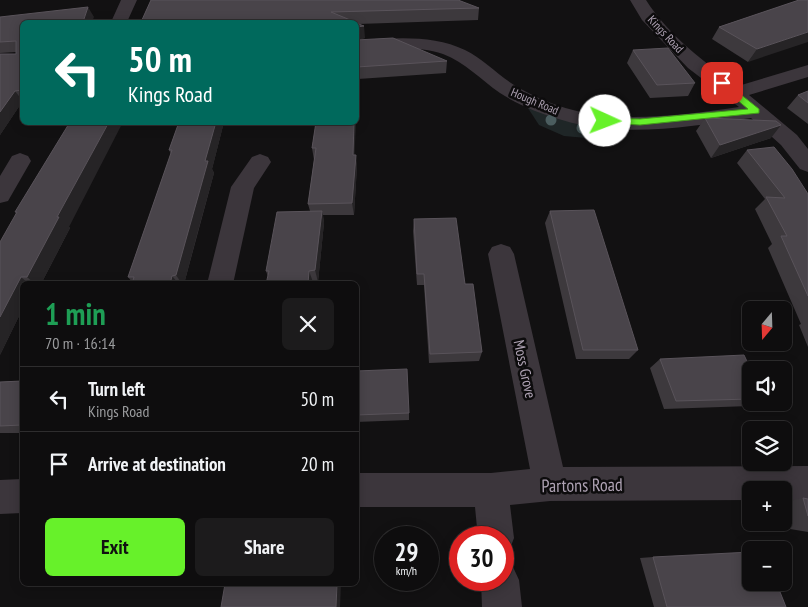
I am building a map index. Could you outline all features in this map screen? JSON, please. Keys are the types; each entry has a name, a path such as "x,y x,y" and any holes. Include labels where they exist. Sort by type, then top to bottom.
{"street":[{"path":"120,20 130,0"},
{"name":"Kings Road","path":"638,0 648,16 694,64 735,92 789,140 808,164"},
{"name":"Hough Road","path":"359,46 428,46 452,52 509,90 539,104 573,116 640,122 756,111"},
{"path":"735,92 808,71"},
{"path":"0,194 20,162"},
{"path":"221,281 243,187 260,162"},
{"name":"Moss Grove","path":"501,254 550,484"},
{"name":"Partons Road","path":"359,490 491,490 550,484 808,482"},
{"path":"491,490 495,526"},
{"path":"0,496 20,496"},
{"path":"501,591 502,607"}],"shaded area":[{"path":"524,102 623,124 598,139 564,136 539,125"}],"building":[{"path":"151,0 458,0 479,8 331,12 350,20 142,20"},
{"path":"799,0 808,0 808,32 757,49 719,27"},
{"path":"88,7 84,20 20,20 20,90 15,91 0,112 0,54 16,54 16,41 0,42 0,17"},
{"path":"393,38 447,61 359,67 359,40"},
{"path":"668,48 695,83 657,85 633,50"},
{"path":"808,91 808,103 798,95"},
{"path":"705,118 776,121 781,125 720,145"},
{"path":"68,125 107,125 57,217 59,217 27,277 21,277 0,317 0,242 17,212 15,212"},
{"path":"178,125 215,125 205,161 208,161 176,275 172,276 171,281 133,281 134,277 128,277 172,150 169,150"},
{"path":"316,125 354,125 353,155 356,155 352,203 308,204 316,148 312,148"},
{"path":"774,147 792,169 808,194 808,296 781,236 787,236 766,197 785,198 747,150"},
{"path":"594,210 638,350 583,350 550,211"},
{"path":"322,211 315,270 309,271 308,281 267,281 269,271 266,271 277,212"},
{"path":"456,218 465,284 473,284 482,352 430,354 424,274 417,274 414,219"},
{"path":"744,355 747,361 742,361 742,399 676,401 660,359"},
{"path":"407,369 409,413 359,415 359,371"},
{"path":"20,381 20,425 0,426 0,382"},
{"path":"803,498 808,499 808,516"},
{"path":"742,552 742,591 780,591 786,607 667,607 653,557"},
{"path":"225,586 337,586 336,607 221,607"}],"route":[{"path":"605,121 640,122 756,111 722,83"}]}
